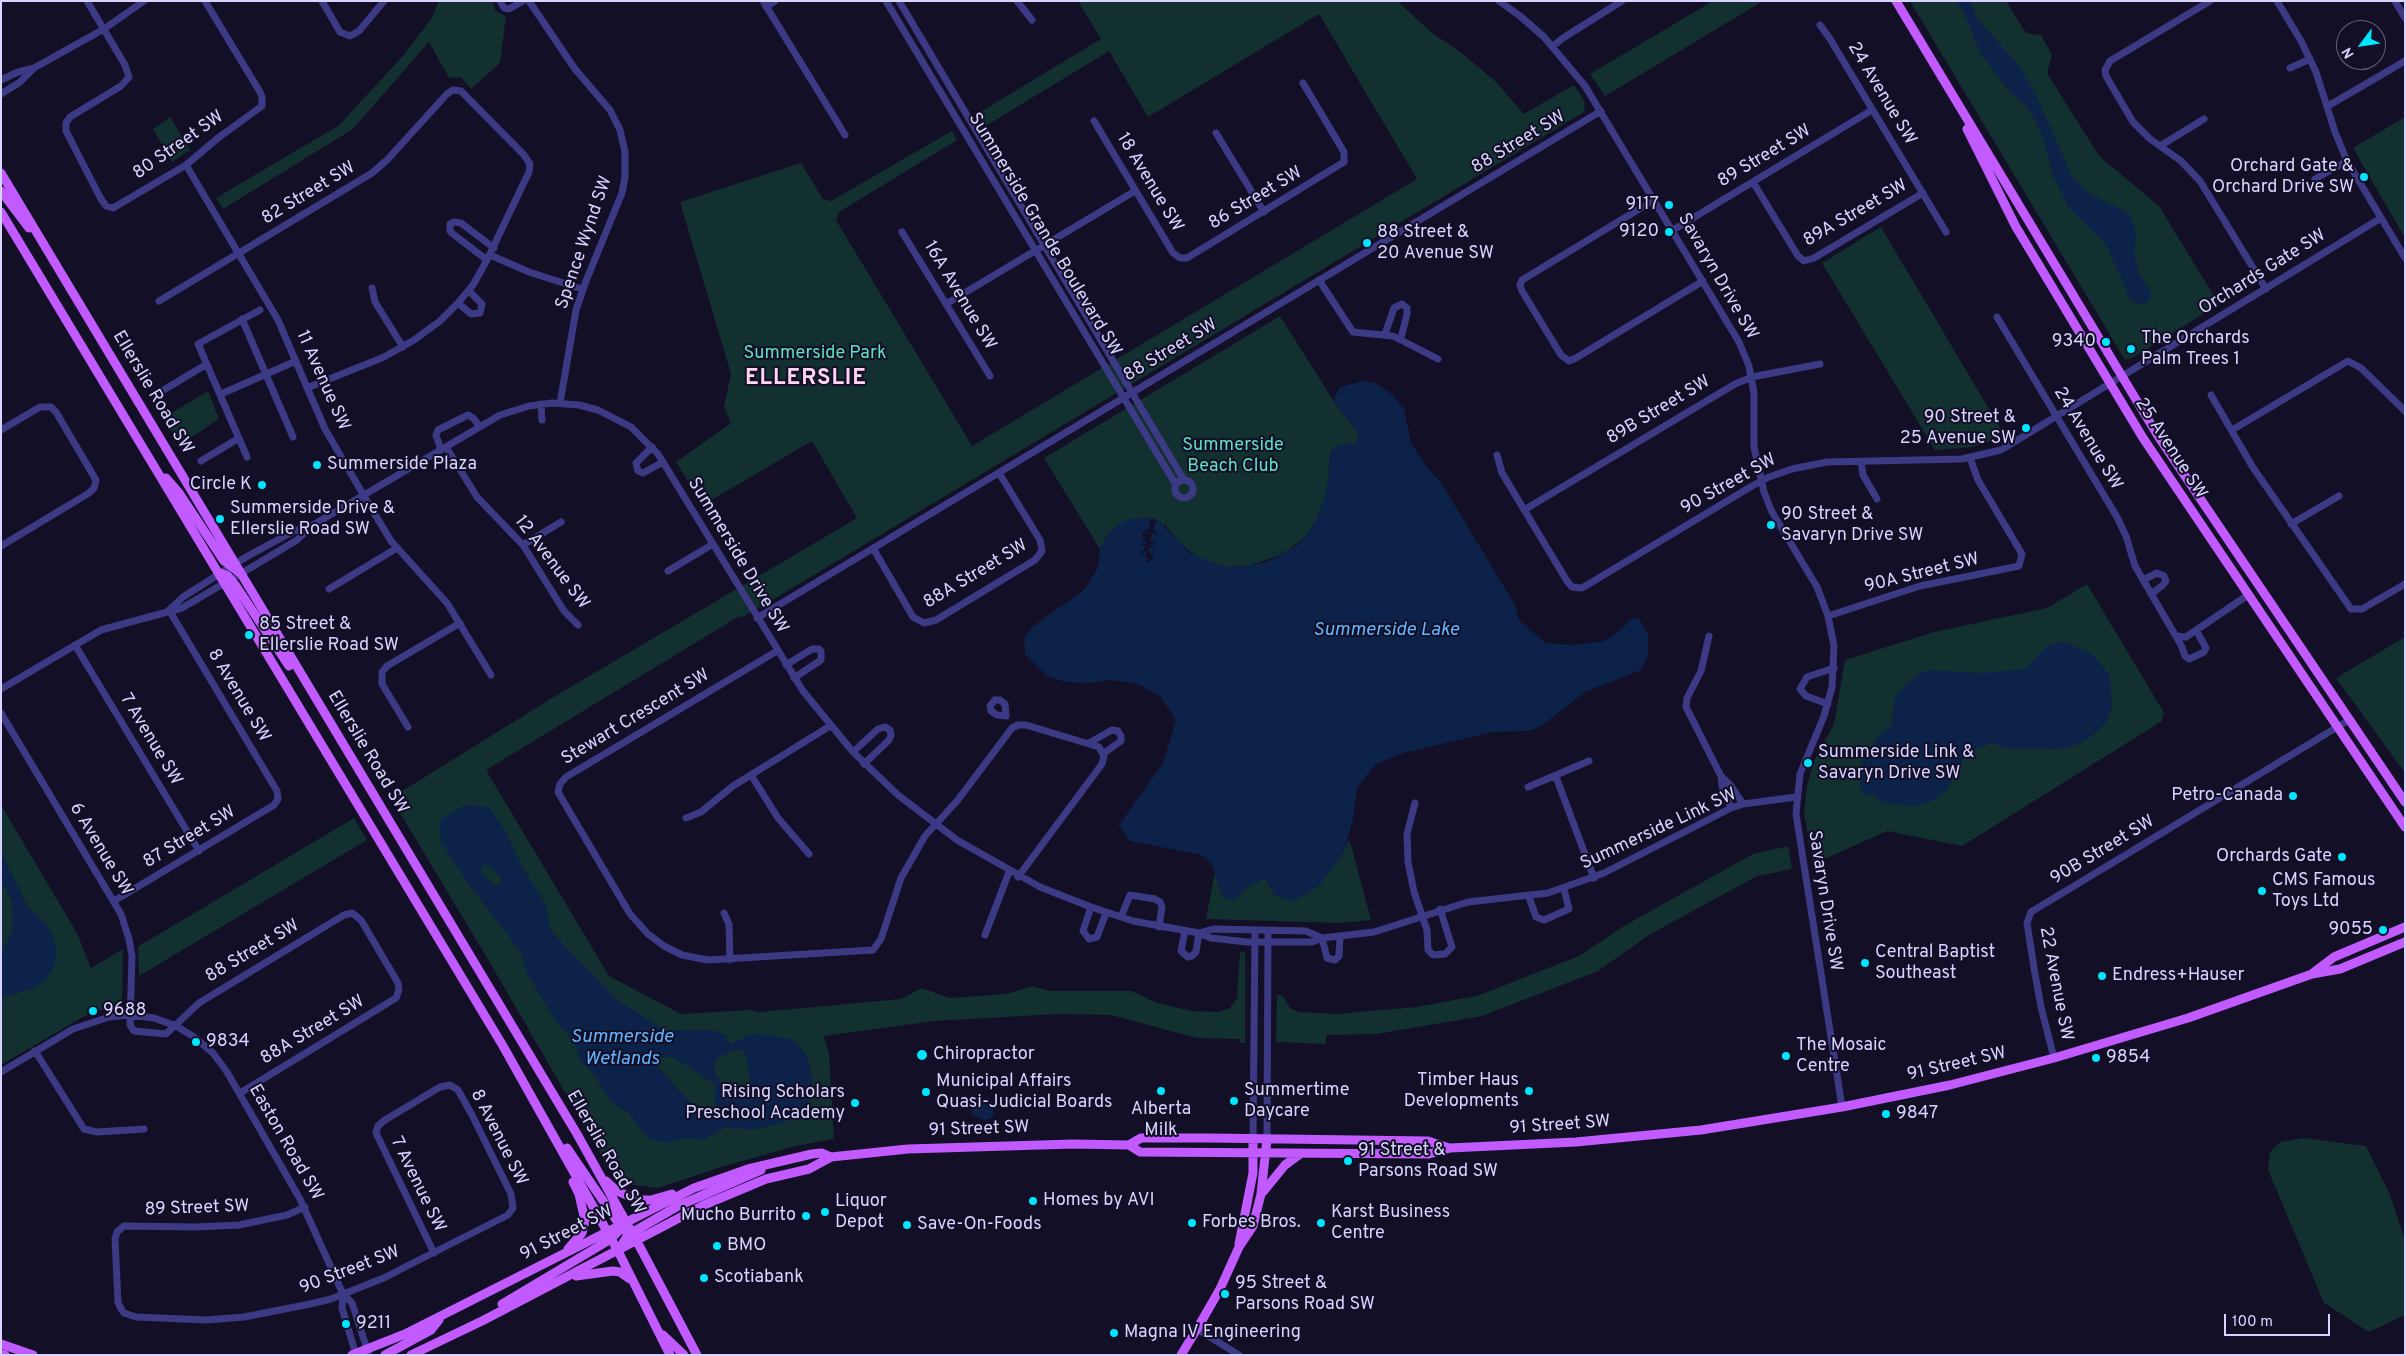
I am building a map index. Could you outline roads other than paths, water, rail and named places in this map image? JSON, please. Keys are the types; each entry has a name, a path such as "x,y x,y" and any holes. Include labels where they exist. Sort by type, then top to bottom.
{"main road":[{"name":"25 Avenue SW","path":"1896,1 2188,484 2405,802"},
{"name":"25 Avenue SW","path":"1938,70 2016,227 2110,384 2160,465 2405,827"},
{"name":"Ellerslie Road SW","path":"1,173 232,565"},
{"path":"1,191 19,217 43,243"},
{"name":"Ellerslie Road SW","path":"1,212 219,573"},
{"path":"148,456 179,493 224,561 241,573"},
{"path":"219,573 228,576 228,581 290,667 312,693"},
{"name":"Ellerslie Road SW","path":"241,573 572,1126 600,1176 625,1229 637,1241 697,1355"},
{"name":"Ellerslie Road SW","path":"228,581 518,1072 618,1251 670,1355"},
{"name":"91 Street SW","path":"2312,974 2334,957 2393,933 2405,926"},
{"name":"91 Street SW","path":"1129,1145 1140,1152 1430,1154 1450,1148 1518,1146 1670,1134 1746,1124 1950,1085 2054,1058 2188,1018 2312,974 2340,969 2405,942"},
{"path":"518,1072 625,1229"},
{"path":"518,1072 582,1202 585,1221 582,1233 561,1256"},
{"name":"91 Street SW","path":"411,1355 482,1321 739,1189 781,1175 809,1169 831,1157 908,1149 976,1145 1129,1145 1141,1138 1428,1141 1450,1148"},
{"path":"1239,1247 1253,1173 1253,1139"},
{"path":"1181,1355 1220,1289 1239,1247 1253,1226 1261,1194 1267,1154 1267,1139"},
{"name":"91 Street SW","path":"354,1354 368,1353 561,1256 625,1229 694,1188 748,1169 792,1158 822,1153 831,1157"},
{"path":"1261,1194 1278,1172 1300,1154"},
{"path":"618,1251 625,1229 704,1193 792,1158"},
{"path":"600,1176 617,1191 637,1200 656,1199 694,1188"},
{"path":"482,1321 503,1303 609,1236"},
{"path":"568,1277 613,1271 625,1274 634,1282"},
{"path":"385,1355 431,1330 442,1316"},
{"path":"657,1330 684,1355"},
{"path":"1,1344 32,1355"},
{"path":"1,1354 5,1355"}],"street":[{"path":"87,1 104,29"},
{"path":"1,80 18,72 34,68 104,29 144,1"},
{"name":"80 Street SW","path":"104,29 125,65 129,77 122,86 74,114 66,123 66,134 90,182 104,203 110,207 119,206 186,165 226,132 258,110 262,104 260,92 205,1"},
{"path":"322,1 340,32 350,36 359,31 384,1"},
{"path":"500,1 504,8 509,9 523,1"},
{"name":"Spence Wynd SW","path":"529,1 572,64 610,110 623,140 625,163 624,185 582,289 573,325 560,403"},
{"path":"775,1 765,4 845,135"},
{"name":"Summerside Grande Boulevard SW","path":"886,1 1036,250 1128,394 1184,480 1189,482 1192,487 1192,493 1188,497 1182,498 1177,495 1175,490 1176,484 1128,394 1045,245 899,1"},
{"path":"1017,1 1032,20"},
{"name":"Savaryn Drive SW","path":"1499,1 1520,16 1553,46 1574,71 1601,111 1739,342 1752,378 1755,406 1754,447 1761,481 1772,512 1817,586 1828,616 1833,634 1834,668 1828,704 1803,762 1796,797 1796,824 1842,1107"},
{"path":"1553,46 1622,1"},
{"path":"2210,1 2110,61 2104,70 2108,82 2133,122 2144,134 2181,161 2200,181 2266,289"},
{"path":"2277,1 2310,58 2347,161 2405,258"},
{"path":"2395,1 2405,18"},
{"name":"24 Avenue SW","path":"1820,25 1946,232"},
{"path":"2290,68 2310,58"},
{"path":"2328,106 2405,61"},
{"path":"1,94 20,82 34,68"},
{"name":"86 Street SW","path":"1180,258 1191,256 1340,166 1345,160 1344,152 1303,83"},
{"name":"82 Street SW","path":"159,301 372,173 387,160 447,94 456,90 467,96 506,139 524,155 530,164 529,172 490,254"},
{"name":"89 Street SW","path":"1673,230 1872,110"},
{"name":"88 Street SW","path":"757,618 1601,111"},
{"path":"2160,146 2204,119"},
{"name":"18 Avenue SW","path":"1094,121 1172,253 1180,258"},
{"path":"1216,133 1264,212"},
{"path":"2315,178 2347,161"},
{"name":"11 Avenue SW","path":"186,165 278,320 329,438 397,548 443,597 491,675"},
{"name":"89A Street SW","path":"1753,182 1798,256 1804,261 1814,258 1923,193"},
{"path":"946,304 1135,191"},
{"path":"1654,200 1522,280 1520,285 1522,291 1546,331 1563,358 1572,360 1703,281"},
{"name":"Orchards Gate SW","path":"2110,384 2381,218"},
{"path":"490,254 461,223 454,222 450,224 450,231 453,234 490,254 517,268 582,289"},
{"name":"16A Avenue SW","path":"902,232 990,376"},
{"path":"308,388 404,347 432,327 469,291 490,254"},
{"path":"1319,280 1350,330 1401,338 1438,359"},
{"path":"372,288 376,302 404,347"},
{"path":"458,303 471,314 480,313 482,304 469,291"},
{"path":"1385,334 1394,308 1402,304 1407,311 1401,338"},
{"path":"247,457 198,344 260,310"},
{"name":"24 Avenue SW","path":"1997,317 2120,523 2142,580 2176,636 2185,656 2191,658 2204,652 2206,648 2196,630"},
{"path":"242,319 293,436"},
{"path":"221,394 296,361"},
{"path":"2232,430 2348,361 2362,368 2405,411"},
{"path":"162,391 207,364"},
{"name":"89B Street SW","path":"1524,510 1735,384 1752,378 1820,364"},
{"name":"90 Street SW","path":"1497,455 1502,473 1567,581 1572,587 1578,588 1586,587 1761,481 1786,471 1810,464 1970,458 2001,450 2110,384"},
{"path":"2212,394 2248,460 2345,602 2353,610 2362,610 2405,584"},
{"name":"Summerside Drive SW","path":"1,689 101,630 190,604 297,540 314,525 480,427 509,412 541,404 560,403 598,410 618,419 638,433 652,447 663,462 794,678 830,726 864,764 935,825 1010,872 1106,913 1159,927 1199,933 1211,938 1268,942"},
{"path":"541,404 542,420"},
{"path":"1,430 40,407 48,406 56,412 92,472 95,483 89,494 1,546"},
{"path":"444,449 436,435 438,430 468,415 480,427"},
{"path":"201,461 239,438"},
{"path":"652,447 636,463 638,471 643,473 663,462"},
{"name":"12 Avenue SW","path":"444,449 477,497 523,545 564,611 578,625"},
{"name":"90A Street SW","path":"1828,616 1920,586 2019,566 2022,562 2022,554 1975,474 1970,458"},
{"path":"1861,461 1863,475 1877,499"},
{"name":"88A Street SW","path":"872,548 914,617 924,623 936,620 1035,560 1042,551 1040,540 999,473"},
{"path":"1176,484 1184,480"},
{"path":"2291,524 2339,496"},
{"path":"523,545 561,522"},
{"name":"Summerside Drive SW","path":"169,610 183,597 232,565 294,531 314,525"},
{"path":"668,571 713,544"},
{"path":"329,589 397,548"},
{"path":"2142,580 2157,573 2164,576 2166,581 2151,594"},
{"path":"2176,636 2184,638 2248,595"},
{"name":"8 Avenue SW","path":"169,610 277,791 278,799"},
{"path":"408,727 384,687 381,676 387,666 460,623"},
{"path":"1709,636 1701,671 1687,698 1686,707 1721,776 1731,786 1743,804"},
{"name":"7 Avenue SW","path":"75,645 199,850"},
{"path":"786,665 812,649 819,648 821,651 822,660 794,678"},
{"name":"Stewart Crescent SW","path":"777,651 566,777 558,788 562,799 630,914 655,940 682,955 708,960 730,960 873,950 882,939 902,878 925,836 957,802 1015,726"},
{"path":"1828,704 1806,696 1800,689 1807,677 1834,668"},
{"name":"6 Avenue SW","path":"1,713 114,901 124,924 130,946 132,969 130,1015"},
{"path":"1006,716 1015,726 1026,725 1089,743 1098,747 1104,753 1104,759 1094,775 1018,876"},
{"name":"90B Street SW","path":"2029,916 2041,906 2349,720"},
{"path":"686,818 704,809 726,791 830,726"},
{"path":"853,752 878,729 885,727 890,730 889,740 864,764"},
{"path":"1089,743 1112,730 1118,731 1121,741 1104,753"},
{"path":"1528,787 1556,777 1589,761"},
{"path":"751,775 778,818 809,854"},
{"path":"1721,776 1722,786 1731,808"},
{"path":"1556,777 1594,878"},
{"name":"Summerside Link SW","path":"1268,942 1306,943 1322,938 1374,932 1440,909 1468,902 1529,897 1564,889 1594,878 1731,808 1743,804 1796,797"},
{"name":"87 Street SW","path":"114,901 274,805 278,799"},
{"path":"1415,803 1408,826 1407,853 1412,881 1427,934 1429,952 1432,955 1445,954 1452,947 1440,909"},
{"path":"985,935 1010,872"},
{"name":"Summerside Link SW","path":"1529,897 1536,917 1544,920 1564,913 1569,909 1564,889"},
{"path":"1121,917 1130,895 1154,899 1160,902 1162,907 1159,927"},
{"path":"1091,907 1083,932 1089,939 1097,937 1106,913"},
{"name":"88 Street SW","path":"176,1026 189,1010 204,999 344,915 352,913"},
{"name":"88A Street SW","path":"240,1093 394,1000 399,993 398,983 362,920 352,913"},
{"path":"724,913 729,924 730,960"},
{"name":"22 Avenue SW","path":"2029,916 2028,928 2041,1007 2054,1058"},
{"name":"Summerside Drive SW","path":"1199,933 1213,929 1306,932 1322,938"},
{"path":"1185,931 1181,951 1188,957 1196,952 1199,933"},
{"path":"1253,1139 1255,931"},
{"path":"1267,1139 1268,931"},
{"path":"1322,938 1327,958 1335,960 1340,956 1340,937"},
{"path":"130,1015 131,1027 138,1033 163,1035 169,1033 176,1026"},
{"name":"Easton Road SW","path":"1,1072 80,1025 109,1017 130,1015 154,1018 176,1026 194,1037 213,1054 240,1093 305,1207 343,1294 352,1303 368,1353"},
{"path":"36,1051 84,1129 97,1132 144,1129"},
{"name":"8 Avenue SW","path":"376,1130 385,1120 440,1088 450,1085 458,1090 482,1133 510,1194 513,1208"},
{"name":"7 Avenue SW","path":"376,1130 378,1140 434,1253"},
{"name":"89 Street SW","path":"124,1313 118,1302 115,1239 119,1229 128,1226 195,1227 239,1225 287,1215 305,1207"},
{"name":"90 Street SW","path":"124,1313 136,1317 170,1320 244,1317 296,1308 343,1294 386,1277 504,1217 513,1208"},
{"name":"Easton Road SW","path":"343,1294 342,1308 354,1354"},
{"path":"1197,1330 1239,1355"}],"water":[{"path":"1956,1 1971,1 1976,17 2021,68 2038,99 2072,177 2090,194 2129,213 2137,237 2134,248 2139,273 2151,292 2149,301 2143,304 2134,302 2129,297 2106,244 2069,208 2054,178 2043,139 2033,116 2026,106 2008,90 1981,54 1965,15"},
{"name":"Summerside Lake","path":"1363,381 1375,383 1388,391 1404,408 1411,443 1426,466 1442,484 1515,605 1519,620 1545,643 1576,645 1604,641 1617,633 1633,618 1638,618 1648,633 1648,656 1641,670 1585,692 1540,727 1528,731 1493,732 1403,753 1376,764 1357,788 1353,819 1344,852 1319,886 1292,902 1275,895 1265,878 1249,886 1234,900 1223,898 1211,863 1202,855 1130,841 1119,825 1163,763 1176,720 1160,696 1138,684 1111,680 1088,683 1067,682 1047,676 1025,654 1024,639 1032,627 1085,589 1098,567 1100,549 1108,534 1117,525 1129,519 1151,517 1159,521 1191,554 1226,567 1249,566 1269,561 1296,546 1306,536 1316,521 1324,501 1329,476 1331,450 1336,446 1357,442 1358,433 1335,403 1335,396 1340,387"},
{"path":"2063,641 2092,654 2110,675 2112,707 2106,723 2091,737 2072,747 2057,749 2005,748 1992,743 1976,749 1963,759 1947,790 1933,800 1915,806 1884,803 1875,796 1864,794 1860,786 1862,762 1878,736 1891,726 1895,696 1914,678 1926,670 1983,673 2025,669 2047,646"},
{"name":"Summerside Wetlands","path":"466,805 489,807 505,831 522,866 545,903 551,931 617,1000 658,1026 662,1032 671,1030 714,1030 728,1036 726,1040 731,1044 755,1034 787,1038 796,1042 806,1055 810,1066 813,1090 805,1110 794,1119 762,1128 751,1130 726,1127 703,1140 685,1138 668,1143 647,1138 629,1113 612,1103 591,1071 579,1058 575,1041 558,1025 527,974 520,951 467,882 441,842 439,826 442,818","holes":["485,864 499,874 502,880 499,884 493,885 482,873 481,868","737,1049 743,1051 751,1082 747,1087 731,1085 725,1087 715,1075 714,1064 719,1057","672,1057 711,1081 716,1088 714,1100 717,1108 712,1112 703,1108 698,1111 658,1067 659,1058"]},
{"path":"1,852 28,907 44,922 54,937 57,952 54,967 45,980 35,988 1,998 1,951 13,932 12,901 1,881"},
{"path":"979,1098 985,1102 991,1100 994,1115 992,1118 985,1120 972,1115 972,1101"}],"place":[{"name":"Orchard Gate & Orchard Drive SW","path":"2364,177"},
{"name":"9117","path":"1669,205"},
{"name":"9120","path":"1669,232"},
{"name":"88 Street & 20 Avenue SW","path":"1367,243"},
{"name":"9340","path":"2106,342"},
{"name":"The Orchards Palm Trees 1","path":"2131,349"},
{"name":"90 Street & 25 Avenue SW","path":"2026,428"},
{"name":"Summerside Plaza","path":"317,465"},
{"name":"Circle K","path":"262,485"},
{"name":"Summerside Drive & Ellerslie Road SW","path":"220,519"},
{"name":"90 Street & Savaryn Drive SW","path":"1771,525"},
{"name":"85 Street & Ellerslie Road SW","path":"249,635"},
{"name":"Summerside Link & Savaryn Drive SW","path":"1808,763"},
{"name":"Petro-Canada","path":"2293,796"},
{"name":"Orchards Gate","path":"2342,857"},
{"name":"CMS Famous Toys Ltd","path":"2262,891"},
{"name":"9055","path":"2383,930"},
{"name":"Central Baptist Southeast","path":"1865,963"},
{"name":"Endress+Hauser","path":"2102,976"},
{"name":"9688","path":"93,1011"},
{"name":"9834","path":"196,1042"},
{"name":"Chiropractor","path":"922,1055"},
{"name":"The Mosaic Centre","path":"1786,1056"},
{"name":"9854","path":"2096,1058"},
{"name":"Alberta Milk","path":"1161,1091"},
{"name":"Timber Haus Developments","path":"1529,1091"},
{"name":"Municipal Affairs Quasi-Judicial Boards","path":"926,1092"},
{"name":"Summertime Daycare","path":"1234,1101"},
{"name":"Rising Scholars Preschool Academy","path":"855,1103"},
{"name":"9847","path":"1886,1114"},
{"name":"91 Street & Parsons Road SW","path":"1348,1161"},
{"name":"Homes by AVI","path":"1033,1201"},
{"name":"Liquor Depot","path":"825,1212"},
{"name":"Mucho Burrito","path":"806,1216"},
{"name":"Forbes Bros.","path":"1192,1223"},
{"name":"Karst Business Centre","path":"1321,1223"},
{"name":"Save-On-Foods","path":"907,1225"},
{"name":"BMO","path":"717,1246"},
{"name":"Scotiabank","path":"704,1278"},
{"name":"95 Street & Parsons Road SW","path":"1225,1294"},
{"name":"9211","path":"346,1324"},
{"name":"Magna IV Engineering","path":"1114,1333"}],"district":[{"name":"ELLERSLIE","path":"806,380"}],"park label":[{"name":"Summerside Park","path":"815,354"},
{"name":"Summerside Beach Club","path":"1233,456"}]}
